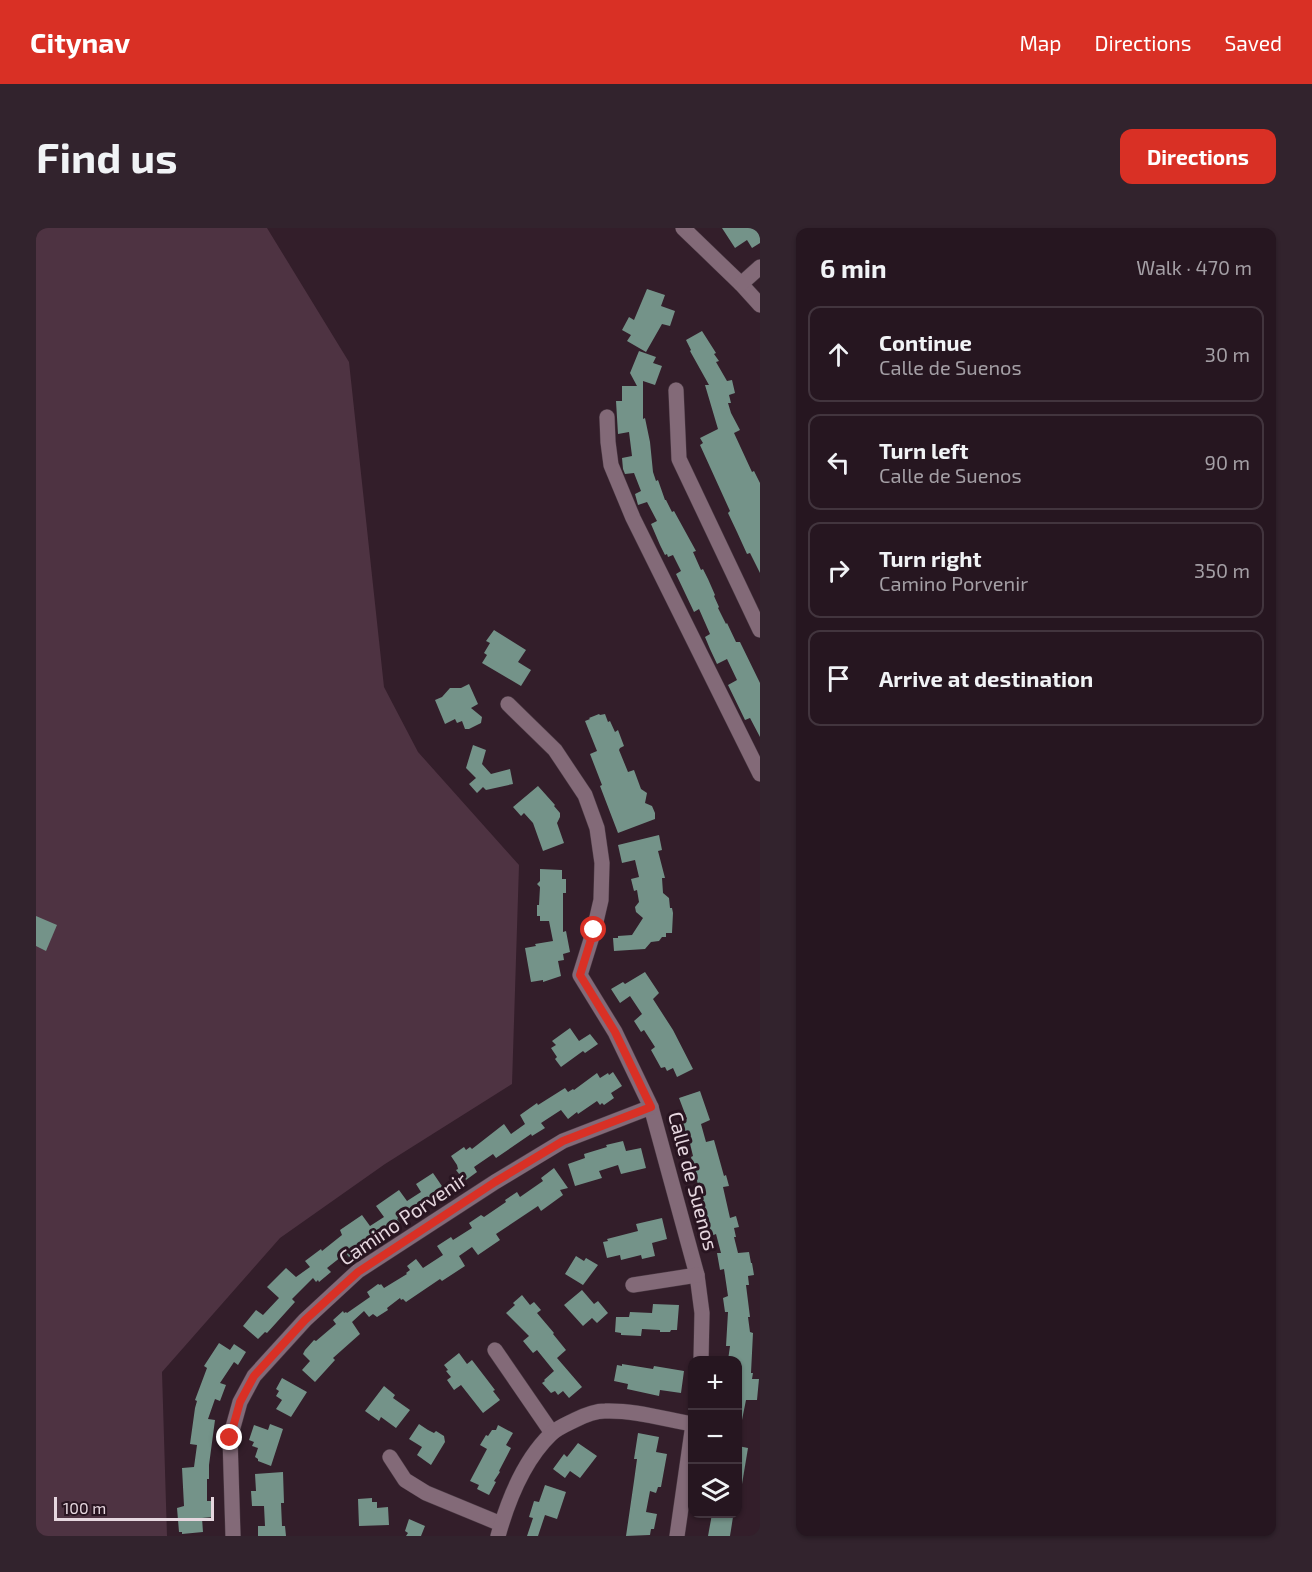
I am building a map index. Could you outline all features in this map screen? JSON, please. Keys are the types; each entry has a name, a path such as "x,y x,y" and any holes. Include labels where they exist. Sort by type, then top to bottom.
{"street":[{"path":"683,228 760,305"},
{"path":"741,284 760,267"},
{"path":"676,390 679,459 760,630"},
{"path":"607,417 611,465 633,518 760,774"},
{"name":"Calle de Suenos","path":"508,704 555,750 585,795 597,828 602,863 601,900 580,975 615,1032 651,1107 697,1275 702,1313 701,1356"},
{"name":"Camino Porvenir","path":"233,1536 230,1438 240,1402 254,1376 305,1320 358,1272 495,1182 563,1141 651,1107"},
{"path":"633,1285 697,1275"},
{"path":"495,1350 552,1433"},
{"path":"390,1457 405,1480 500,1530 524,1469 552,1433 588,1413 604,1411 624,1412 688,1423"},
{"path":"677,1536 688,1464"}],"shaded area":[{"path":"36,228 267,228 349,362 384,687 418,752 519,865 512,1084 385,1164 280,1238 162,1372 167,1536 36,1536"}],"building":[{"path":"722,228 755,228 760,236 760,243 752,248 747,240 735,248"},
{"path":"647,289 665,295 661,306 675,311 670,326 662,324 646,352 627,341 631,335 622,330 629,317 634,320"},
{"path":"702,331 716,353 714,354 719,361 716,362 727,381 732,380 735,393 729,395 731,403 728,403 740,430 734,433 752,472 754,471 760,483 760,573 750,553 747,554 700,445 703,443 700,438 718,429 705,385 709,385 686,340"},
{"path":"639,351 656,357 653,363 662,366 655,385 643,381 643,419 645,418 650,442 653,472 665,500 672,512 674,511 696,551 693,552 708,579 726,624 736,642 740,642 760,683 760,737 750,718 745,720 728,685 737,680 727,659 717,664 705,637 710,634 699,609 694,612 676,574 681,571 673,555 668,557 667,554 665,555 660,545 651,524 657,521 647,502 638,505 635,494 641,491 634,473 625,474 623,469 622,458 632,456 629,432 618,434 616,401 622,401 622,386 637,386 630,373"},
{"path":"494,630 526,650 518,662 531,670 521,686 482,663 487,655 484,653 490,643 486,641"},
{"path":"469,684 478,704 471,708 482,717 481,723 469,729 465,729 462,721 457,723 455,719 445,724 435,700 442,697 450,688 461,688"},
{"path":"599,714 605,714 615,732 618,730 624,746 619,750 628,772 634,770 641,789 647,793 645,803 652,806 655,813 655,819 618,833 590,754 597,751 585,721"},
{"path":"473,745 486,750 482,764 491,774 510,769 513,784 486,790 483,787 477,793 469,784 476,778 466,768"},
{"path":"538,786 560,813 557,823 564,843 543,851 533,823 524,813 521,816 513,807"},
{"path":"659,835 662,850 658,851 665,878 662,878 663,893 669,898 670,908 672,908 672,933 666,933 666,937 651,942 645,949 614,951 613,938 632,935 643,918 636,912 635,907 639,902 637,890 634,891 631,879 639,877 635,860 622,863 618,845"},
{"path":"540,869 562,870 562,879 566,879 566,893 563,893 563,932 566,931 570,952 563,954 564,960 558,961 561,976 543,982 543,980 531,982 525,948 553,941 549,921 540,921 540,916 537,916 540,887 537,884 540,881"},
{"path":"36,916 57,925 46,951 36,946"},
{"path":"645,972 659,993 653,999 673,1030 693,1069 677,1077 673,1068 667,1071 665,1067 661,1068 651,1050 655,1047 644,1030 641,1032 634,1021 642,1014 630,996 620,1003 611,989"},
{"path":"570,1028 579,1041 590,1034 598,1044 585,1053 583,1051 561,1067 551,1048 556,1045 552,1041"},
{"path":"613,1072 622,1086 611,1093 614,1098 604,1105 602,1103 600,1105 597,1101 568,1119 561,1110 541,1123 545,1128 532,1136 531,1134 496,1158 493,1154 474,1167 477,1172 466,1180 456,1170 457,1165 451,1156 464,1147 466,1150 470,1147 472,1149 504,1124 511,1134 525,1124 520,1115 537,1103 538,1105 565,1088 568,1092 574,1090 597,1073 600,1078"},
{"path":"700,1091 710,1120 701,1124 706,1142 714,1140 729,1186 723,1187 730,1218 736,1216 739,1227 734,1228 738,1253 749,1252 752,1263 754,1275 748,1276 749,1285 746,1285 750,1332 753,1333 751,1373 753,1373 752,1379 759,1379 757,1400 746,1400 742,1420 742,1356 729,1356 730,1346 726,1346 728,1312 725,1312 723,1298 728,1296 724,1269 720,1270 717,1253 721,1253 716,1234 711,1236 691,1157 693,1156 687,1131 684,1132 680,1121 687,1119 679,1098"},
{"path":"623,1141 626,1151 641,1148 646,1168 621,1174 618,1165 599,1171 602,1178 575,1186 568,1164 585,1158 584,1154"},
{"path":"554,1168 568,1188 560,1190 563,1195 541,1211 538,1206 496,1234 500,1240 478,1255 472,1247 459,1256 465,1266 442,1281 440,1279 406,1302 400,1298 377,1317 373,1314 369,1317 364,1311 352,1322 360,1334 333,1358 335,1360 315,1382 302,1370 310,1361 303,1354 305,1350 314,1340 316,1341 336,1324 333,1320 343,1311 347,1313 370,1297 367,1292 378,1284 384,1288 407,1274 410,1270 407,1266 416,1259 423,1268 443,1255 437,1246 451,1237 453,1240 472,1228 469,1223 481,1215 484,1217 517,1192 520,1197 543,1181 541,1178"},
{"path":"433,1173 446,1192 427,1204 424,1200 397,1219 400,1223 386,1232 384,1228 362,1243 364,1246 349,1257 346,1253 327,1268 331,1272 319,1282 313,1278 292,1299 295,1302 267,1333 265,1332 258,1339 243,1326 256,1310 263,1315 279,1298 267,1287 286,1268 296,1277 310,1267 305,1261 342,1235 340,1230 362,1215 370,1226 384,1217 376,1206 399,1190 407,1201 421,1192 416,1184"},
{"path":"662,1218 667,1239 652,1243 655,1256 642,1259 641,1255 621,1260 620,1255 607,1258 603,1242 608,1241 607,1239 638,1231 636,1224"},
{"path":"576,1256 584,1261 586,1258 598,1265 583,1285 565,1274"},
{"path":"582,1290 594,1304 598,1301 608,1313 597,1323 592,1318 583,1326 564,1305"},
{"path":"522,1295 530,1305 534,1302 541,1310 537,1313 566,1350 557,1358 582,1387 569,1398 563,1391 558,1395 555,1391 551,1393 542,1383 554,1371 537,1350 533,1353 523,1341 529,1336 506,1313"},
{"path":"653,1304 679,1305 677,1330 660,1332 660,1330 642,1329 641,1336 621,1335 615,1332 616,1317 629,1317 630,1312 652,1313"},
{"path":"219,1343 230,1350 234,1344 246,1352 238,1365 234,1362 220,1383 226,1385 220,1401 215,1399 208,1419 215,1420 209,1479 207,1479 207,1501 212,1501 213,1517 202,1518 203,1532 182,1534 179,1532 177,1508 184,1506 182,1468 194,1467 197,1445 190,1444 197,1401 195,1400 207,1368 204,1366"},
{"path":"459,1353 467,1364 472,1360 500,1400 483,1413 461,1385 454,1390 447,1380 451,1377 444,1365"},
{"path":"622,1364 684,1371 681,1393 660,1390 659,1396 627,1389 628,1384 614,1381 617,1365 622,1366"},
{"path":"282,1378 307,1392 291,1417 276,1409 282,1400 276,1396 279,1391 276,1389"},
{"path":"384,1386 395,1395 393,1398 410,1410 396,1428 381,1417 379,1421 365,1411"},
{"path":"270,1424 283,1429 271,1466 258,1461 255,1457 258,1448 252,1446 254,1442 249,1440 254,1425 268,1430"},
{"path":"419,1424 444,1436 445,1442 431,1465 417,1455 422,1447 409,1439"},
{"path":"498,1425 513,1433 506,1445 511,1448 489,1495 477,1489 479,1485 470,1481 487,1449 480,1445 486,1435 496,1430"},
{"path":"638,1433 659,1437 656,1452 667,1454 661,1487 658,1487 656,1493 650,1491 646,1512 657,1514 654,1529 651,1529 650,1535 626,1536 637,1459 634,1459"},
{"path":"578,1443 597,1456 580,1478 570,1471 565,1478 553,1469 564,1454 567,1457"},
{"path":"742,1447 748,1448 742,1484"},
{"path":"283,1472 282,1526 285,1526 286,1536 258,1536 258,1526 265,1526 264,1506 252,1506 251,1491 256,1491 255,1474"},
{"path":"545,1485 566,1492 557,1519 545,1515 538,1536 527,1536 533,1518 529,1517 534,1501 539,1502"},
{"path":"372,1498 372,1502 377,1502 377,1508 388,1507 389,1525 359,1526 358,1499"},
{"path":"711,1518 733,1518 730,1536 708,1536"},
{"path":"409,1519 425,1526 421,1536 406,1536 408,1533 405,1531"}],"route":[{"path":"230,1438 240,1402 254,1376 305,1320 358,1272 495,1182 563,1141 651,1107 615,1032 580,975 594,930"}]}
